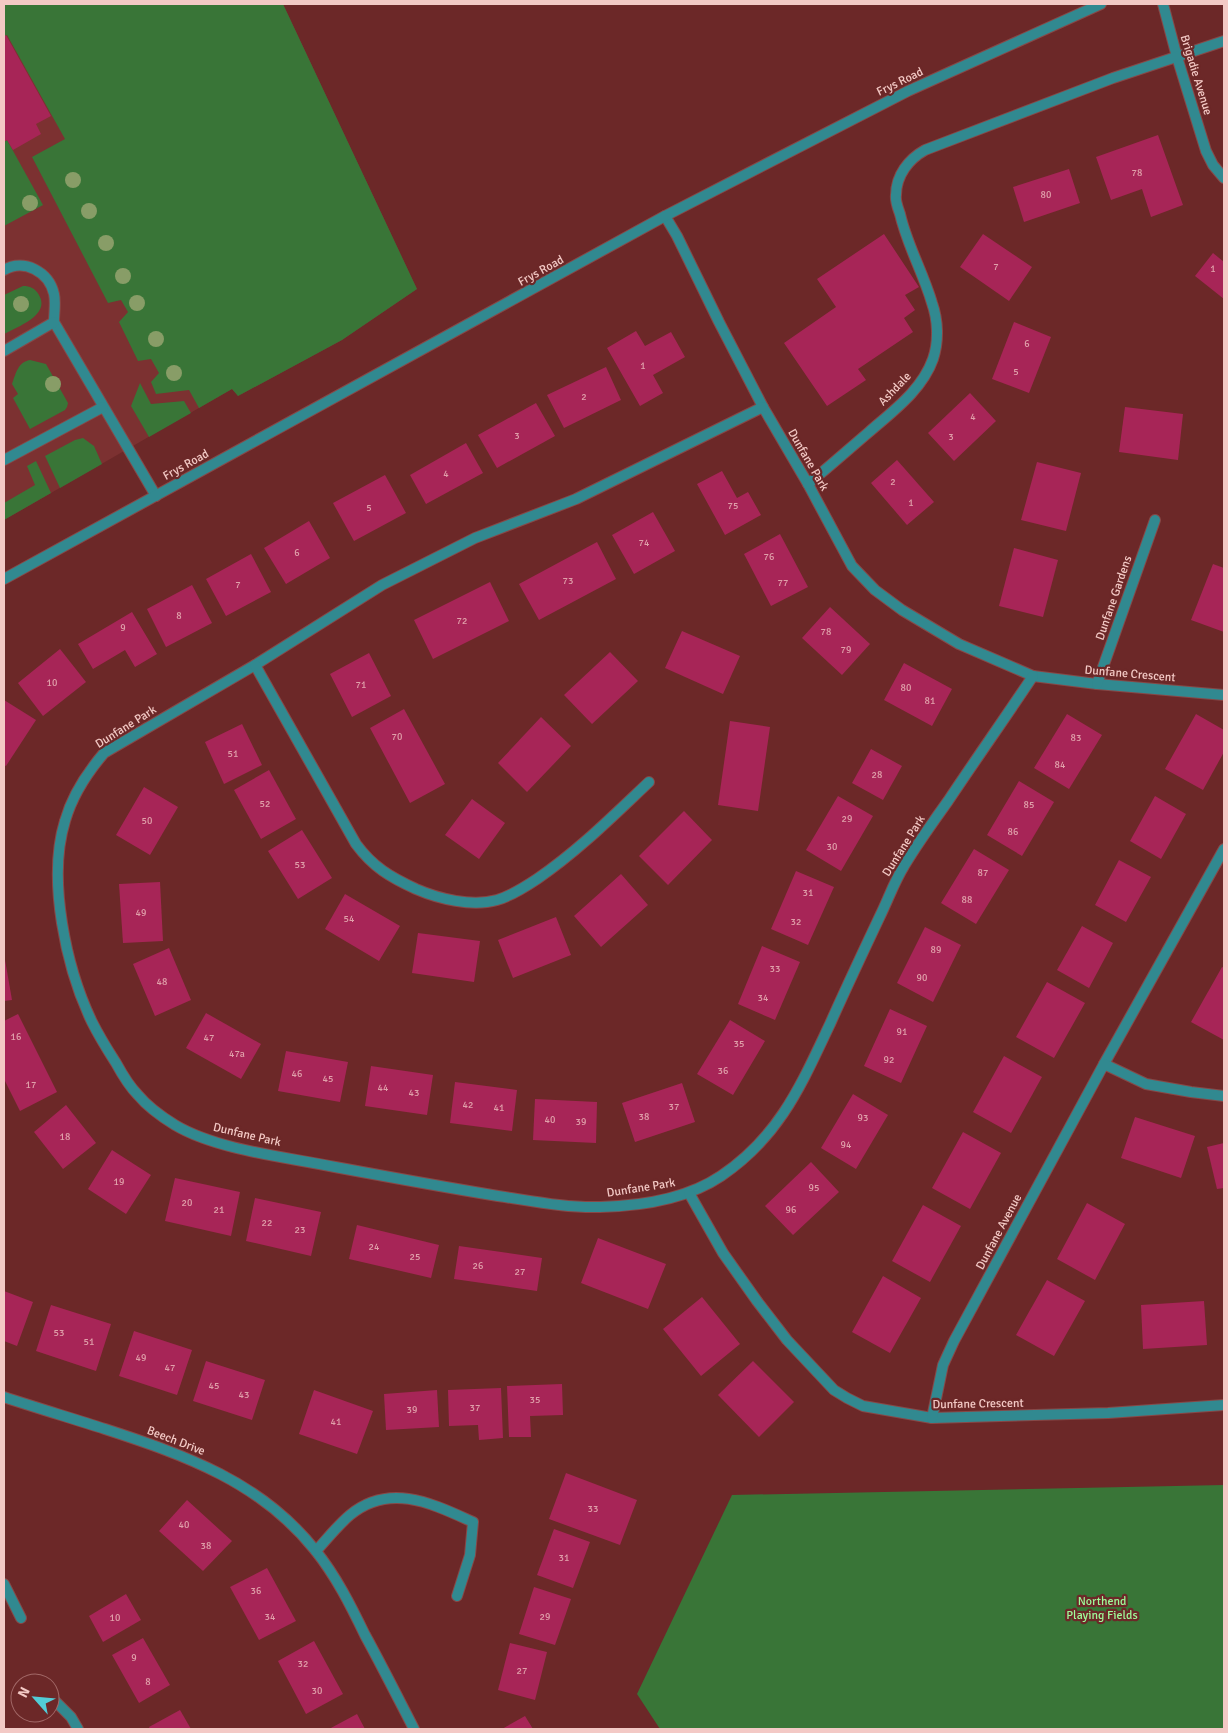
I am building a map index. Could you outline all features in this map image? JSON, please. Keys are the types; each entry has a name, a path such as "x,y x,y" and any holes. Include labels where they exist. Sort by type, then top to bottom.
{"street":[{"name":"Frys Road","path":"4,580 665,216 908,91 1101,4"},
{"name":"Brigadie Avenue","path":"1163,4 1206,151 1213,165 1224,178"},
{"path":"1177,57 1224,41"},
{"name":"Ashdale","path":"808,484 908,397 924,378 937,347 936,319 932,303 905,235 895,196 904,168 916,155 925,150 1113,78 1177,57"},
{"name":"Dunfane Park","path":"665,216 677,236 763,407 808,484 852,566 875,590 902,610 959,644 1033,676 902,868 802,1083 782,1117 758,1145 736,1165 717,1178 689,1193 662,1200 616,1206 562,1206 401,1180 239,1148 192,1134 151,1108 128,1084 92,1022 73,973 59,898 59,858 64,823 80,786 91,768 104,753 255,665 382,585 475,538 576,499 763,407"},
{"path":"4,270 8,267 21,266 32,268 43,274 51,284 55,296 54,322 156,496"},
{"path":"4,351 54,322"},
{"path":"4,460 103,407"},
{"name":"Dunfane Gardens","path":"1096,684 1155,520"},
{"path":"255,665 356,844 366,858 402,883 442,898 475,903 498,900 508,896 564,860 649,782"},
{"name":"Dunfane Crescent","path":"1033,676 1096,684 1224,695"},
{"name":"Dunfane Avenue","path":"932,1418 943,1365 954,1341 1104,1064 1224,849"},
{"path":"1104,1064 1146,1084 1224,1096"},
{"name":"Dunfane Crescent","path":"689,1193 724,1253 787,1340 834,1390 863,1406 932,1418 1108,1413 1224,1406"},
{"name":"Beech Drive","path":"4,1397 159,1447 206,1466 242,1486 280,1514 316,1551 346,1597 414,1729"},
{"path":"316,1551 349,1516 368,1504 384,1499 400,1498 431,1504 473,1522 470,1555 457,1596"},
{"path":"4,1584 20,1618"},
{"path":"60,1706 71,1717 78,1729"}],"shaded area":[{"path":"4,4 283,4 417,289 342,340 238,396 232,389 4,520"}],"green space":[{"path":"4,4 283,4 417,289 342,340 238,396 232,389 199,408 189,390 156,394 151,382 159,373 151,359 138,361 119,322 128,312 121,300 108,303 32,157 65,139 7,35 4,37"},
{"path":"7,140 43,205 4,226 4,142"},
{"path":"23,286 32,288 39,295 40,309 37,314 24,324 4,334 4,295"},
{"path":"30,360 46,364 68,403 65,410 30,429 13,398 18,394 12,384 20,366"},
{"path":"140,383 151,404 184,401 191,413 149,437 131,406"},
{"path":"83,438 94,446 102,464 60,488 45,456 75,440"},
{"path":"36,461 51,493 4,520 4,503 35,485 27,466"},
{"name":"Northend Playing Fields","path":"1224,1485 1224,1729 660,1729 637,1694 732,1495"}],"building":[{"path":"6,35 51,116 36,124 41,134 13,150 7,140 4,142 4,37"},
{"path":"1158,135 1183,205 1151,217 1142,189 1111,200 1096,157"},
{"path":"1069,169 1080,203 1024,222 1013,187"},
{"path":"884,234 919,287 905,295 915,310 904,318 913,332 858,369 866,380 827,406 784,343 836,307 817,279"},
{"path":"983,234 1032,267 1009,301 960,267"},
{"path":"1213,253 1224,262 1224,299 1195,276"},
{"path":"1014,322 1051,337 1029,393 992,379"},
{"path":"636,331 645,346 671,332 685,357 653,375 663,393 640,406 607,348"},
{"path":"606,367 621,400 564,428 547,395"},
{"path":"970,393 996,421 954,461 928,433"},
{"path":"536,403 555,436 497,468 478,435"},
{"path":"1125,407 1183,414 1178,460 1119,452"},
{"path":"466,443 483,473 426,504 410,475"},
{"path":"897,460 934,502 907,525 871,483"},
{"path":"1037,462 1081,473 1066,531 1021,520"},
{"path":"722,471 737,498 748,492 761,515 725,535 697,484"},
{"path":"385,475 406,513 354,541 333,503"},
{"path":"653,512 675,551 634,574 612,535"},
{"path":"309,521 330,558 286,584 264,548"},
{"path":"780,534 808,587 771,606 744,554"},
{"path":"597,542 616,579 539,620 519,584"},
{"path":"1014,548 1058,560 1043,617 999,606"},
{"path":"251,554 271,592 226,616 206,579"},
{"path":"1213,564 1224,568 1224,632 1191,620"},
{"path":"490,582 509,621 433,659 414,620"},
{"path":"192,585 212,623 166,647 147,609"},
{"path":"830,607 870,644 842,675 802,638"},
{"path":"132,612 157,654 135,667 125,650 93,669 78,644"},
{"path":"682,631 740,656 723,694 665,668"},
{"path":"60,649 86,682 43,716 18,683"},
{"path":"610,652 638,681 592,724 564,695"},
{"path":"369,653 391,696 352,717 330,674"},
{"path":"904,663 952,689 932,726 884,700"},
{"path":"4,700 36,720 6,766 4,765"},
{"path":"404,709 445,784 410,803 370,728"},
{"path":"1067,714 1102,735 1069,789 1034,768"},
{"path":"1196,714 1224,730 1224,752 1203,790 1165,769"},
{"path":"541,717 571,746 527,792 498,763"},
{"path":"730,721 770,727 758,811 718,805"},
{"path":"242,724 262,765 224,784 205,742"},
{"path":"871,749 902,766 883,800 852,783"},
{"path":"269,770 296,819 261,839 234,790"},
{"path":"1019,781 1054,802 1022,856 987,835"},
{"path":"144,787 178,807 150,855 116,835"},
{"path":"838,796 873,816 841,871 806,850"},
{"path":"1155,796 1186,814 1161,859 1130,841"},
{"path":"472,799 505,823 479,859 445,835"},
{"path":"684,811 712,840 668,885 639,856"},
{"path":"302,830 332,878 298,899 268,851"},
{"path":"974,849 1009,870 976,924 941,903"},
{"path":"1119,860 1151,877 1126,922 1095,905"},
{"path":"796,871 834,887 808,945 771,929"},
{"path":"621,874 648,905 601,947 574,916"},
{"path":"160,882 163,941 123,943 119,884"},
{"path":"345,894 400,926 379,961 325,929"},
{"path":"556,917 571,955 513,978 498,940"},
{"path":"1082,926 1113,943 1089,988 1057,970"},
{"path":"925,927 961,945 933,1002 897,983"},
{"path":"418,933 480,941 474,982 412,973"},
{"path":"762,946 800,962 775,1020 738,1004"},
{"path":"169,948 191,1000 155,1016 133,964"},
{"path":"4,954 12,1000 4,1001"},
{"path":"1222,967 1224,968 1224,1040 1191,1022"},
{"path":"1047,982 1085,1003 1054,1058 1016,1037"},
{"path":"890,1009 927,1026 901,1083 864,1066"},
{"path":"206,1013 261,1044 241,1079 186,1048"},
{"path":"18,1014 57,1092 20,1111 4,1079 4,1021"},
{"path":"730,1020 765,1041 733,1095 697,1074"},
{"path":"286,1051 348,1062 340,1102 278,1091"},
{"path":"1004,1056 1042,1077 1011,1133 973,1112"},
{"path":"371,1066 433,1075 427,1115 365,1106"},
{"path":"455,1082 517,1090 512,1131 450,1123"},
{"path":"682,1083 695,1122 635,1142 622,1103"},
{"path":"853,1094 888,1115 856,1169 821,1148"},
{"path":"535,1099 597,1102 596,1143 533,1140"},
{"path":"66,1105 96,1143 63,1169 34,1132"},
{"path":"1135,1117 1195,1136 1181,1178 1121,1158"},
{"path":"963,1132 1001,1153 970,1209 932,1188"},
{"path":"1224,1143 1224,1188 1217,1189 1207,1147"},
{"path":"112,1150 151,1175 126,1214 88,1189"},
{"path":"811,1162 839,1192 793,1235 765,1206"},
{"path":"175,1178 240,1192 231,1236 165,1221"},
{"path":"255,1198 321,1212 311,1256 246,1241"},
{"path":"1087,1203 1125,1224 1095,1280 1057,1259"},
{"path":"923,1205 961,1226 930,1282 892,1261"},
{"path":"357,1225 439,1245 431,1278 349,1259"},
{"path":"598,1238 666,1264 648,1309 581,1283"},
{"path":"459,1246 542,1258 537,1291 454,1279"},
{"path":"883,1276 921,1298 890,1353 852,1332"},
{"path":"1047,1280 1085,1301 1054,1356 1016,1335"},
{"path":"4,1291 33,1302 17,1346 4,1341"},
{"path":"702,1297 740,1344 701,1376 663,1329"},
{"path":"1204,1301 1207,1345 1143,1349 1141,1305"},
{"path":"51,1305 111,1324 96,1371 36,1351"},
{"path":"134,1331 192,1350 177,1395 119,1376"},
{"path":"206,1361 265,1380 252,1420 193,1401"},
{"path":"753,1361 794,1402 759,1437 718,1395"},
{"path":"562,1384 563,1415 530,1416 531,1437 509,1437 507,1386"},
{"path":"501,1388 503,1438 479,1440 478,1425 449,1426 448,1390"},
{"path":"314,1390 373,1411 357,1454 299,1434"},
{"path":"437,1390 439,1427 386,1430 384,1394"},
{"path":"566,1473 637,1500 620,1545 549,1519"},
{"path":"187,1500 232,1541 203,1571 159,1531"},
{"path":"554,1529 590,1542 573,1588 537,1575"},
{"path":"267,1568 296,1621 259,1640 230,1587"},
{"path":"534,1587 571,1599 555,1645 519,1634"},
{"path":"126,1594 141,1620 103,1642 89,1616"},
{"path":"143,1638 170,1685 139,1703 112,1655"},
{"path":"314,1641 343,1694 306,1714 278,1661"},
{"path":"510,1643 547,1652 535,1700 498,1690"},
{"path":"180,1710 191,1729 150,1729 149,1727"},
{"path":"357,1714 365,1729 329,1729"},
{"path":"525,1716 533,1729 502,1729"}]}
